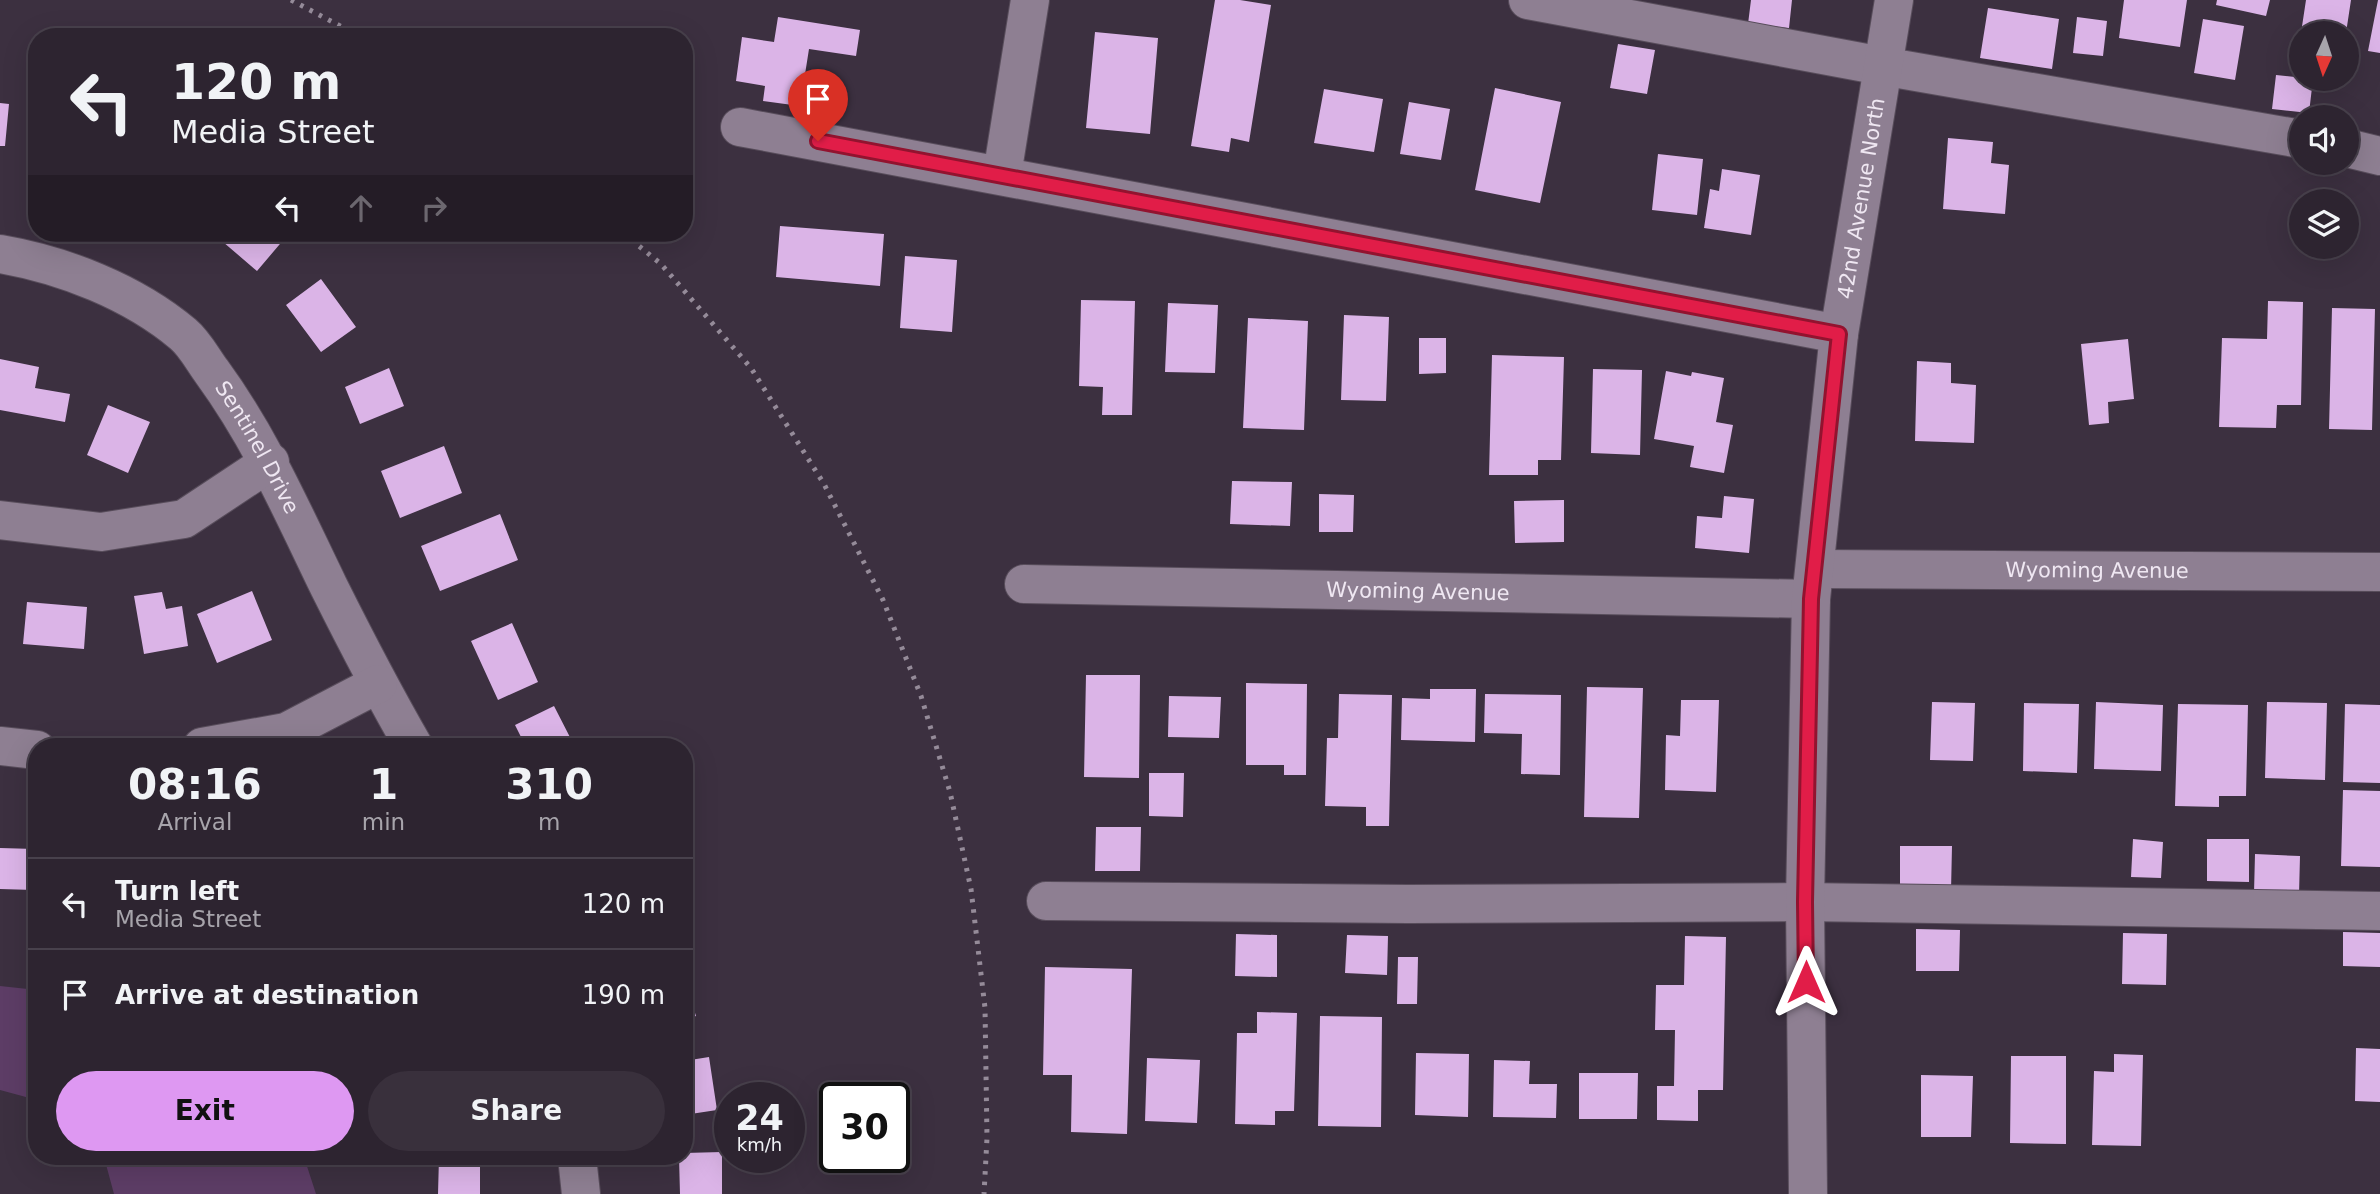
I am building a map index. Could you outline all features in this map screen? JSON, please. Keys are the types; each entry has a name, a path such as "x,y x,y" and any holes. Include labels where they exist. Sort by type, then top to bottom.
{"street":[{"path":"1002,174 1030,0"},
{"path":"1528,0 1882,66 2289,137"},
{"name":"42nd Avenue North","path":"1808,1194 1805,902 1813,584 1839,334 1894,0"},
{"path":"740,127 1002,174 1839,334"},
{"path":"2359,151 2380,156"},
{"name":"Sentinel Drive","path":"0,254 37,260 122,294 185,335 233,401 270,462 379,684 409,738"},
{"path":"0,520 101,532 184,519 270,462"},
{"name":"Wyoming Avenue","path":"1024,584 1813,584 2380,572"},
{"path":"252,738 286,732 379,684"},
{"path":"0,746 28,749"},
{"path":"1046,901 1408,904 1805,902 2380,911"},
{"path":"578,1165 581,1194"}],"shaded area":[{"path":"0,986 28,989 28,1098 0,1090"},
{"path":"106,1165 307,1165 316,1194 114,1194"}],"building":[{"path":"1215,0 1240,0 1271,5 1249,142 1231,138 1229,152 1191,146"},
{"path":"1751,0 1792,0 1789,28 1748,24"},
{"path":"2124,0 2187,0 2180,47 2119,38"},
{"path":"2217,0 2270,0 2266,16 2216,5"},
{"path":"2306,0 2351,0 2348,21 2303,21"},
{"path":"2380,0 2380,53 2368,51"},
{"path":"1988,8 2059,19 2052,69 1980,58"},
{"path":"778,17 860,30 856,56 809,49 800,106 763,101 765,86 736,81 742,37 774,42"},
{"path":"2077,17 2107,21 2103,56 2073,53"},
{"path":"2203,19 2244,26 2235,80 2194,73"},
{"path":"1095,32 1158,38 1150,134 1086,128"},
{"path":"1618,44 1655,50 1647,94 1610,88"},
{"path":"2276,75 2289,76 2289,91 2312,91 2310,105 2289,105 2289,111 2272,109"},
{"path":"1495,88 1561,102 1540,203 1475,190"},
{"path":"1324,89 1383,99 1374,152 1314,143"},
{"path":"1409,102 1450,109 1441,160 1400,154"},
{"path":"0,103 9,104 5,146 0,146"},
{"path":"1948,138 1993,142 1991,163 2009,165 2005,214 1943,209"},
{"path":"1658,154 1703,159 1697,215 1652,210"},
{"path":"1722,169 1760,175 1751,235 1704,228 1710,189 1719,191"},
{"path":"780,226 884,234 880,286 776,277"},
{"path":"223,242 282,242 257,271"},
{"path":"905,256 957,260 952,332 900,328"},
{"path":"321,279 356,327 321,352 286,305"},
{"path":"1081,300 1135,301 1132,415 1102,415 1103,387 1079,386"},
{"path":"2268,301 2303,302 2301,405 2277,405 2276,428 2219,427 2222,338 2267,339"},
{"path":"1168,303 1218,305 1215,373 1165,372"},
{"path":"2332,308 2375,309 2372,430 2329,429"},
{"path":"1344,315 1389,317 1386,401 1341,400"},
{"path":"1248,318 1308,321 1304,430 1243,428"},
{"path":"1419,338 1446,338 1446,373 1419,374"},
{"path":"2128,339 2134,399 2108,402 2109,423 2089,425 2081,344"},
{"path":"1492,355 1564,357 1561,460 1538,460 1538,475 1489,475"},
{"path":"0,359 39,367 35,388 70,394 65,422 0,410"},
{"path":"1917,361 1951,363 1951,383 1976,385 1974,443 1915,441"},
{"path":"389,368 404,406 360,424 345,387"},
{"path":"1593,369 1642,370 1640,455 1591,453"},
{"path":"1666,371 1691,376 1692,372 1724,378 1716,422 1733,425 1724,473 1690,467 1694,446 1654,439"},
{"path":"108,405 150,422 128,473 87,455"},
{"path":"444,446 462,493 400,518 381,471"},
{"path":"1232,481 1292,482 1290,526 1230,524"},
{"path":"1319,494 1354,495 1353,532 1319,532"},
{"path":"1724,496 1754,499 1749,553 1695,548 1697,516 1722,518"},
{"path":"1564,500 1564,542 1515,543 1514,501"},
{"path":"500,514 518,560 440,591 421,546"},
{"path":"252,591 272,640 217,663 197,614"},
{"path":"162,592 166,609 182,606 188,646 144,654 134,596"},
{"path":"27,602 87,607 84,649 23,644"},
{"path":"512,623 538,682 498,700 471,641"},
{"path":"1086,675 1140,675 1139,778 1084,777"},
{"path":"1246,683 1307,684 1306,775 1284,775 1284,765 1246,765"},
{"path":"1587,687 1643,688 1639,818 1584,817"},
{"path":"1430,689 1476,689 1475,742 1401,740 1402,698 1430,699"},
{"path":"1339,694 1392,695 1389,826 1366,826 1366,807 1325,806 1327,738 1338,738"},
{"path":"1485,694 1561,695 1560,775 1521,774 1522,734 1484,733"},
{"path":"1169,696 1221,697 1219,738 1168,737"},
{"path":"1681,700 1719,700 1716,792 1665,790 1666,735 1680,736"},
{"path":"1932,702 1975,703 1973,761 1930,760"},
{"path":"2096,702 2163,705 2161,771 2094,769"},
{"path":"2267,702 2327,703 2325,780 2265,778"},
{"path":"2024,703 2079,704 2077,773 2023,771"},
{"path":"2178,704 2248,705 2246,796 2219,796 2219,807 2175,806"},
{"path":"2345,704 2380,705 2380,783 2343,782"},
{"path":"554,706 570,738 522,738 515,725"},
{"path":"1149,773 1184,773 1183,817 1149,816"},
{"path":"2343,790 2380,791 2380,867 2341,866"},
{"path":"1096,827 1141,827 1140,871 1095,871"},
{"path":"2133,839 2163,842 2161,878 2131,877"},
{"path":"2207,839 2249,839 2249,882 2207,881"},
{"path":"1900,846 1952,846 1951,891 1900,890"},
{"path":"0,848 28,849 28,890 0,889"},
{"path":"2255,854 2300,856 2299,895 2254,893"},
{"path":"1916,929 1960,930 1959,971 1916,971"},
{"path":"2343,932 2380,933 2380,967 2343,966"},
{"path":"2123,933 2167,934 2166,985 2122,984"},
{"path":"1236,934 1277,935 1277,977 1235,976"},
{"path":"1347,935 1388,936 1387,975 1345,973"},
{"path":"1685,936 1726,937 1723,1090 1698,1090 1698,1121 1657,1120 1657,1086 1674,1086 1675,1030 1655,1030 1656,985 1684,985"},
{"path":"1398,957 1418,957 1417,1004 1397,1004"},
{"path":"1045,967 1132,969 1127,1134 1071,1132 1072,1075 1043,1075"},
{"path":"1257,1012 1297,1013 1294,1111 1275,1111 1275,1125 1235,1124 1237,1033 1257,1033"},
{"path":"1320,1016 1382,1017 1381,1127 1318,1126"},
{"path":"2356,1048 2380,1049 2380,1102 2355,1101"},
{"path":"1416,1053 1469,1054 1468,1117 1415,1115"},
{"path":"2114,1054 2143,1055 2141,1146 2092,1145 2094,1071 2114,1072"},
{"path":"2011,1056 2066,1056 2066,1144 2010,1143"},
{"path":"709,1057 714,1110 693,1114 693,1060"},
{"path":"1147,1058 1200,1060 1197,1123 1145,1121"},
{"path":"1494,1060 1530,1061 1529,1084 1557,1084 1556,1118 1493,1117"},
{"path":"1579,1073 1638,1073 1637,1119 1579,1119"},
{"path":"1921,1075 1973,1076 1971,1137 1921,1137"},
{"path":"714,1152 714,1173 722,1173 722,1194 680,1194 679,1165 693,1165 693,1153"},
{"path":"439,1165 480,1165 480,1194 438,1194"}],"railway":[{"path":"291,0 344,28"},
{"path":"634,242 661,264 751,368 824,484 883,600 921,696 950,792 971,889 985,1008 987,1138 984,1194"}],"route":[{"path":"818,141 1839,334 1811,599 1806,982"}]}
